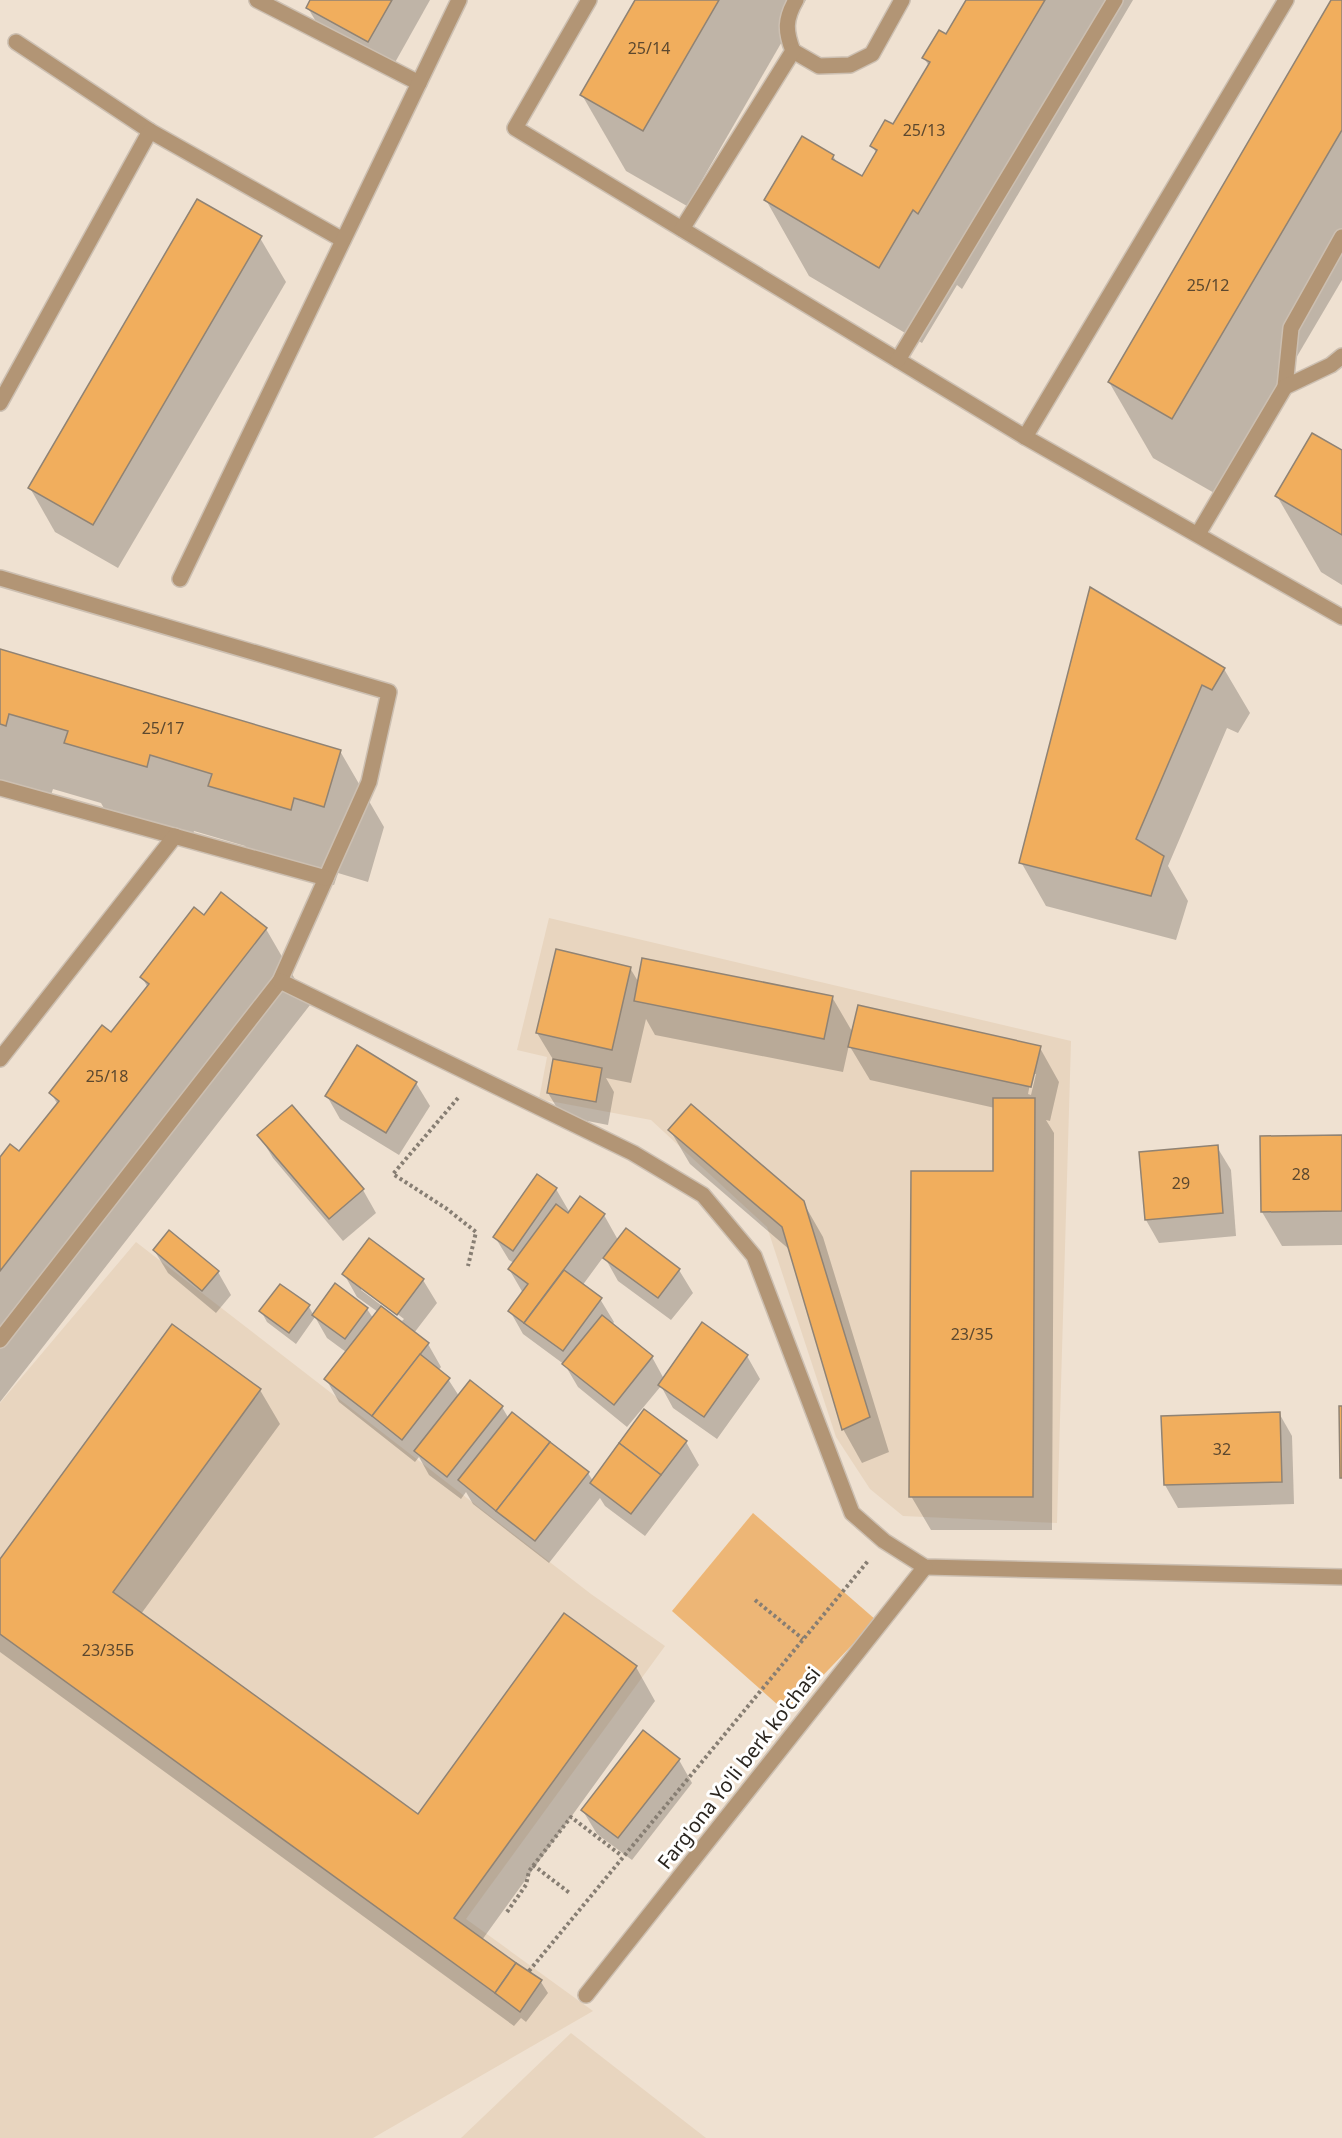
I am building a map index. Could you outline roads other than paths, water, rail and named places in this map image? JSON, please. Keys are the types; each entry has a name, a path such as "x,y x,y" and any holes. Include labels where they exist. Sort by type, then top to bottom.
{"street":[{"path":"256,0 419,82"},
{"path":"180,579 459,0"},
{"path":"589,0 515,128 1025,437 1342,617"},
{"path":"796,0 788,14 787,36 793,51 819,66 850,65 872,54 902,0"},
{"path":"897,360 1115,0"},
{"path":"1025,437 1286,0"},
{"path":"16,42 150,130 343,240"},
{"path":"682,229 793,51"},
{"path":"0,403 150,130"},
{"path":"1198,534 1285,387 1291,328 1342,237"},
{"path":"1285,387 1331,365 1342,356"},
{"path":"0,578 389,692 369,782 280,981 0,1340"},
{"path":"0,788 326,878"},
{"path":"0,1059 175,836"},
{"path":"280,981 633,1153 703,1195 754,1256 852,1514 884,1541 925,1568 1342,1577"},
{"name":"Farg'ona Yo'li berk ko'chasi","path":"586,1995 925,1568"}]}
